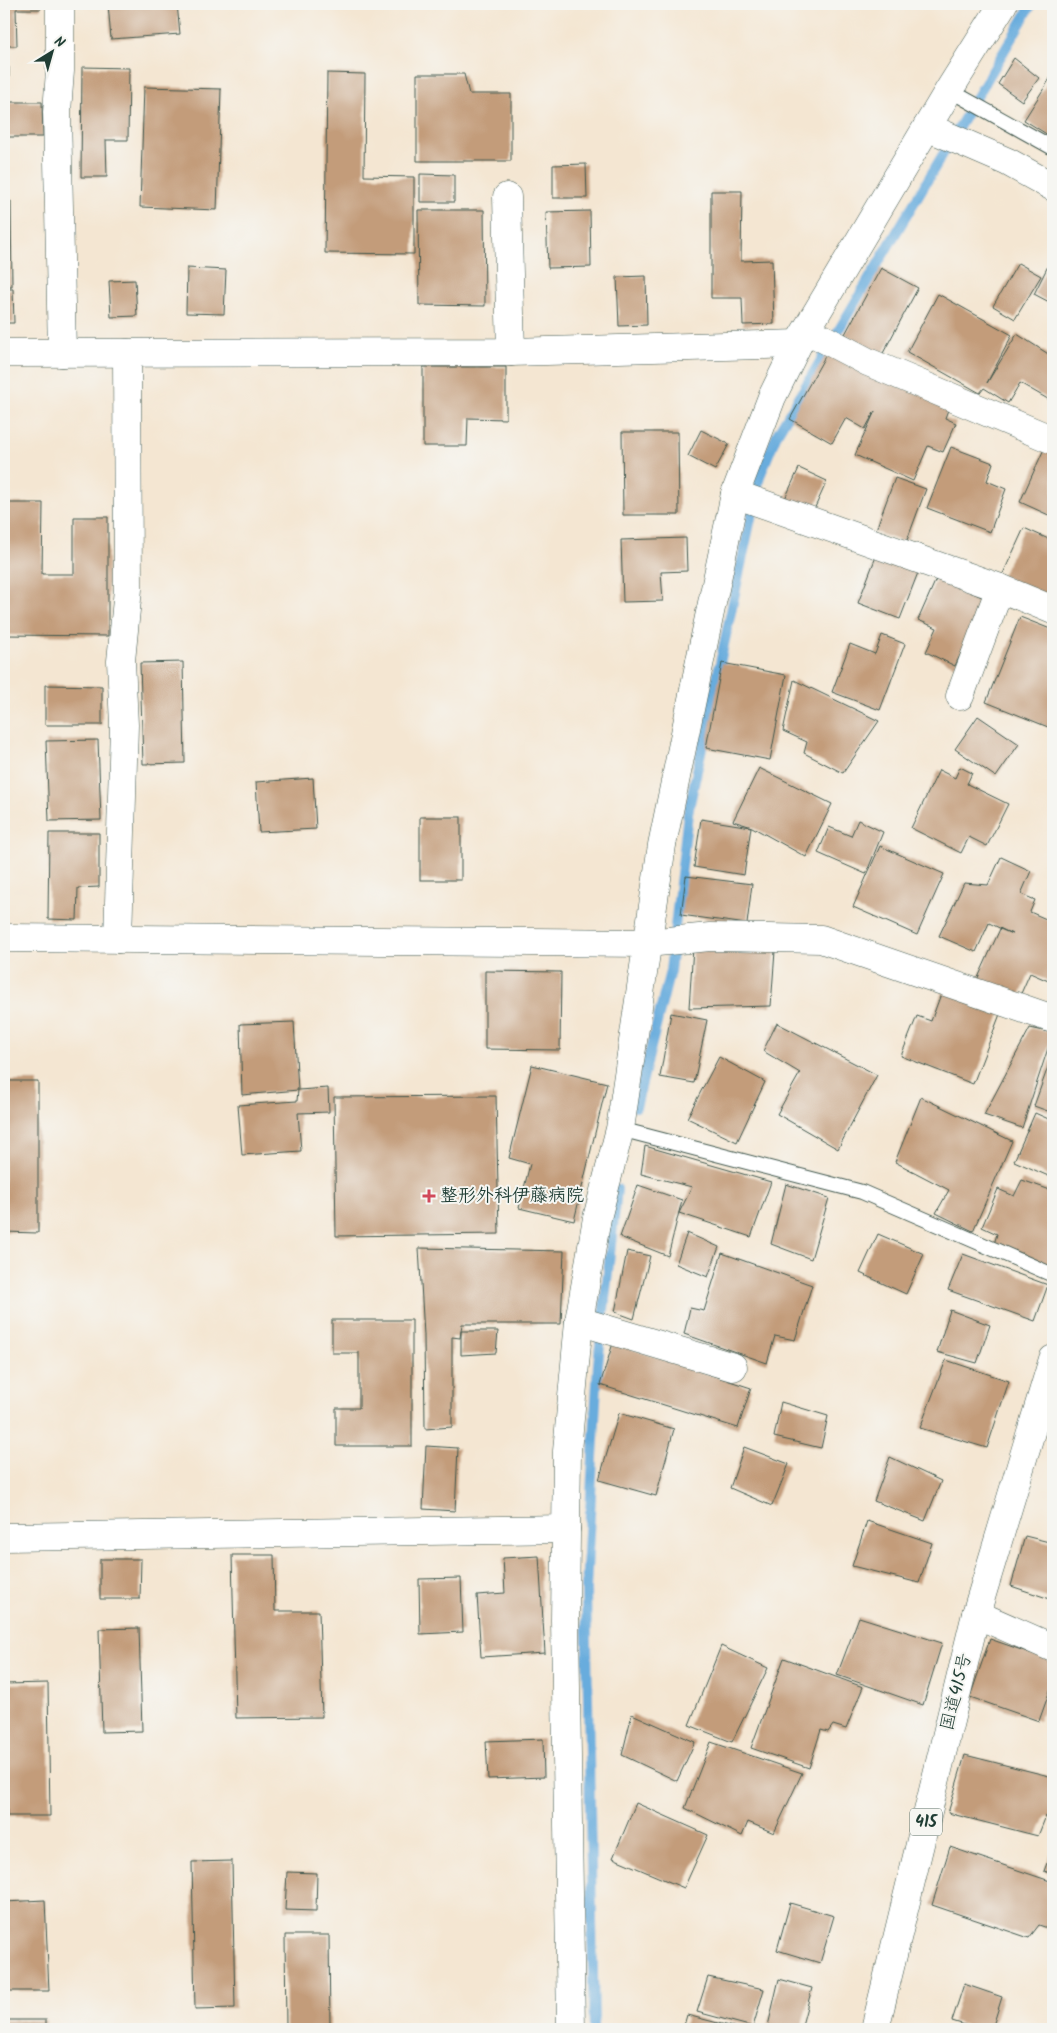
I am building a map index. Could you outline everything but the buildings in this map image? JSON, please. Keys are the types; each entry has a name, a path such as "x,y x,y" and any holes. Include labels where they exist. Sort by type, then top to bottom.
{"main road":[{"path":"60,4 60,71 57,112 62,353"},
{"path":"571,2029 565,1620 566,1529 567,1451 579,1321 597,1218 620,1129 662,845 736,494 772,397 803,337 949,90 1003,4"},
{"path":"927,127 1008,162 1053,188"},
{"path":"507,197 512,352"},
{"path":"4,353 512,352 803,337 868,362 1053,440"},
{"path":"118,939 124,725 121,662 128,589 127,353"},
{"path":"736,494 1000,588 1053,610"},
{"path":"960,696 1000,588"},
{"path":"4,938 647,943 710,937 821,939 1053,1019"},
{"path":"579,1321 733,1367"},
{"name":"国道415号","path":"875,2029 976,1614 1053,1359"},
{"path":"4,1537 566,1529"},
{"path":"976,1614 1053,1648"}],"lane":[{"path":"949,90 1053,148"},
{"path":"620,1129 862,1192 1053,1275"}],"waterway":[{"path":"636,1107 670,971 688,813 760,476 777,434 1032,4"},
{"path":"594,2029 586,1589 598,1364 617,1189"}],"place":[{"name":"整形外科伊藤病院","path":"429,1196"}]}
